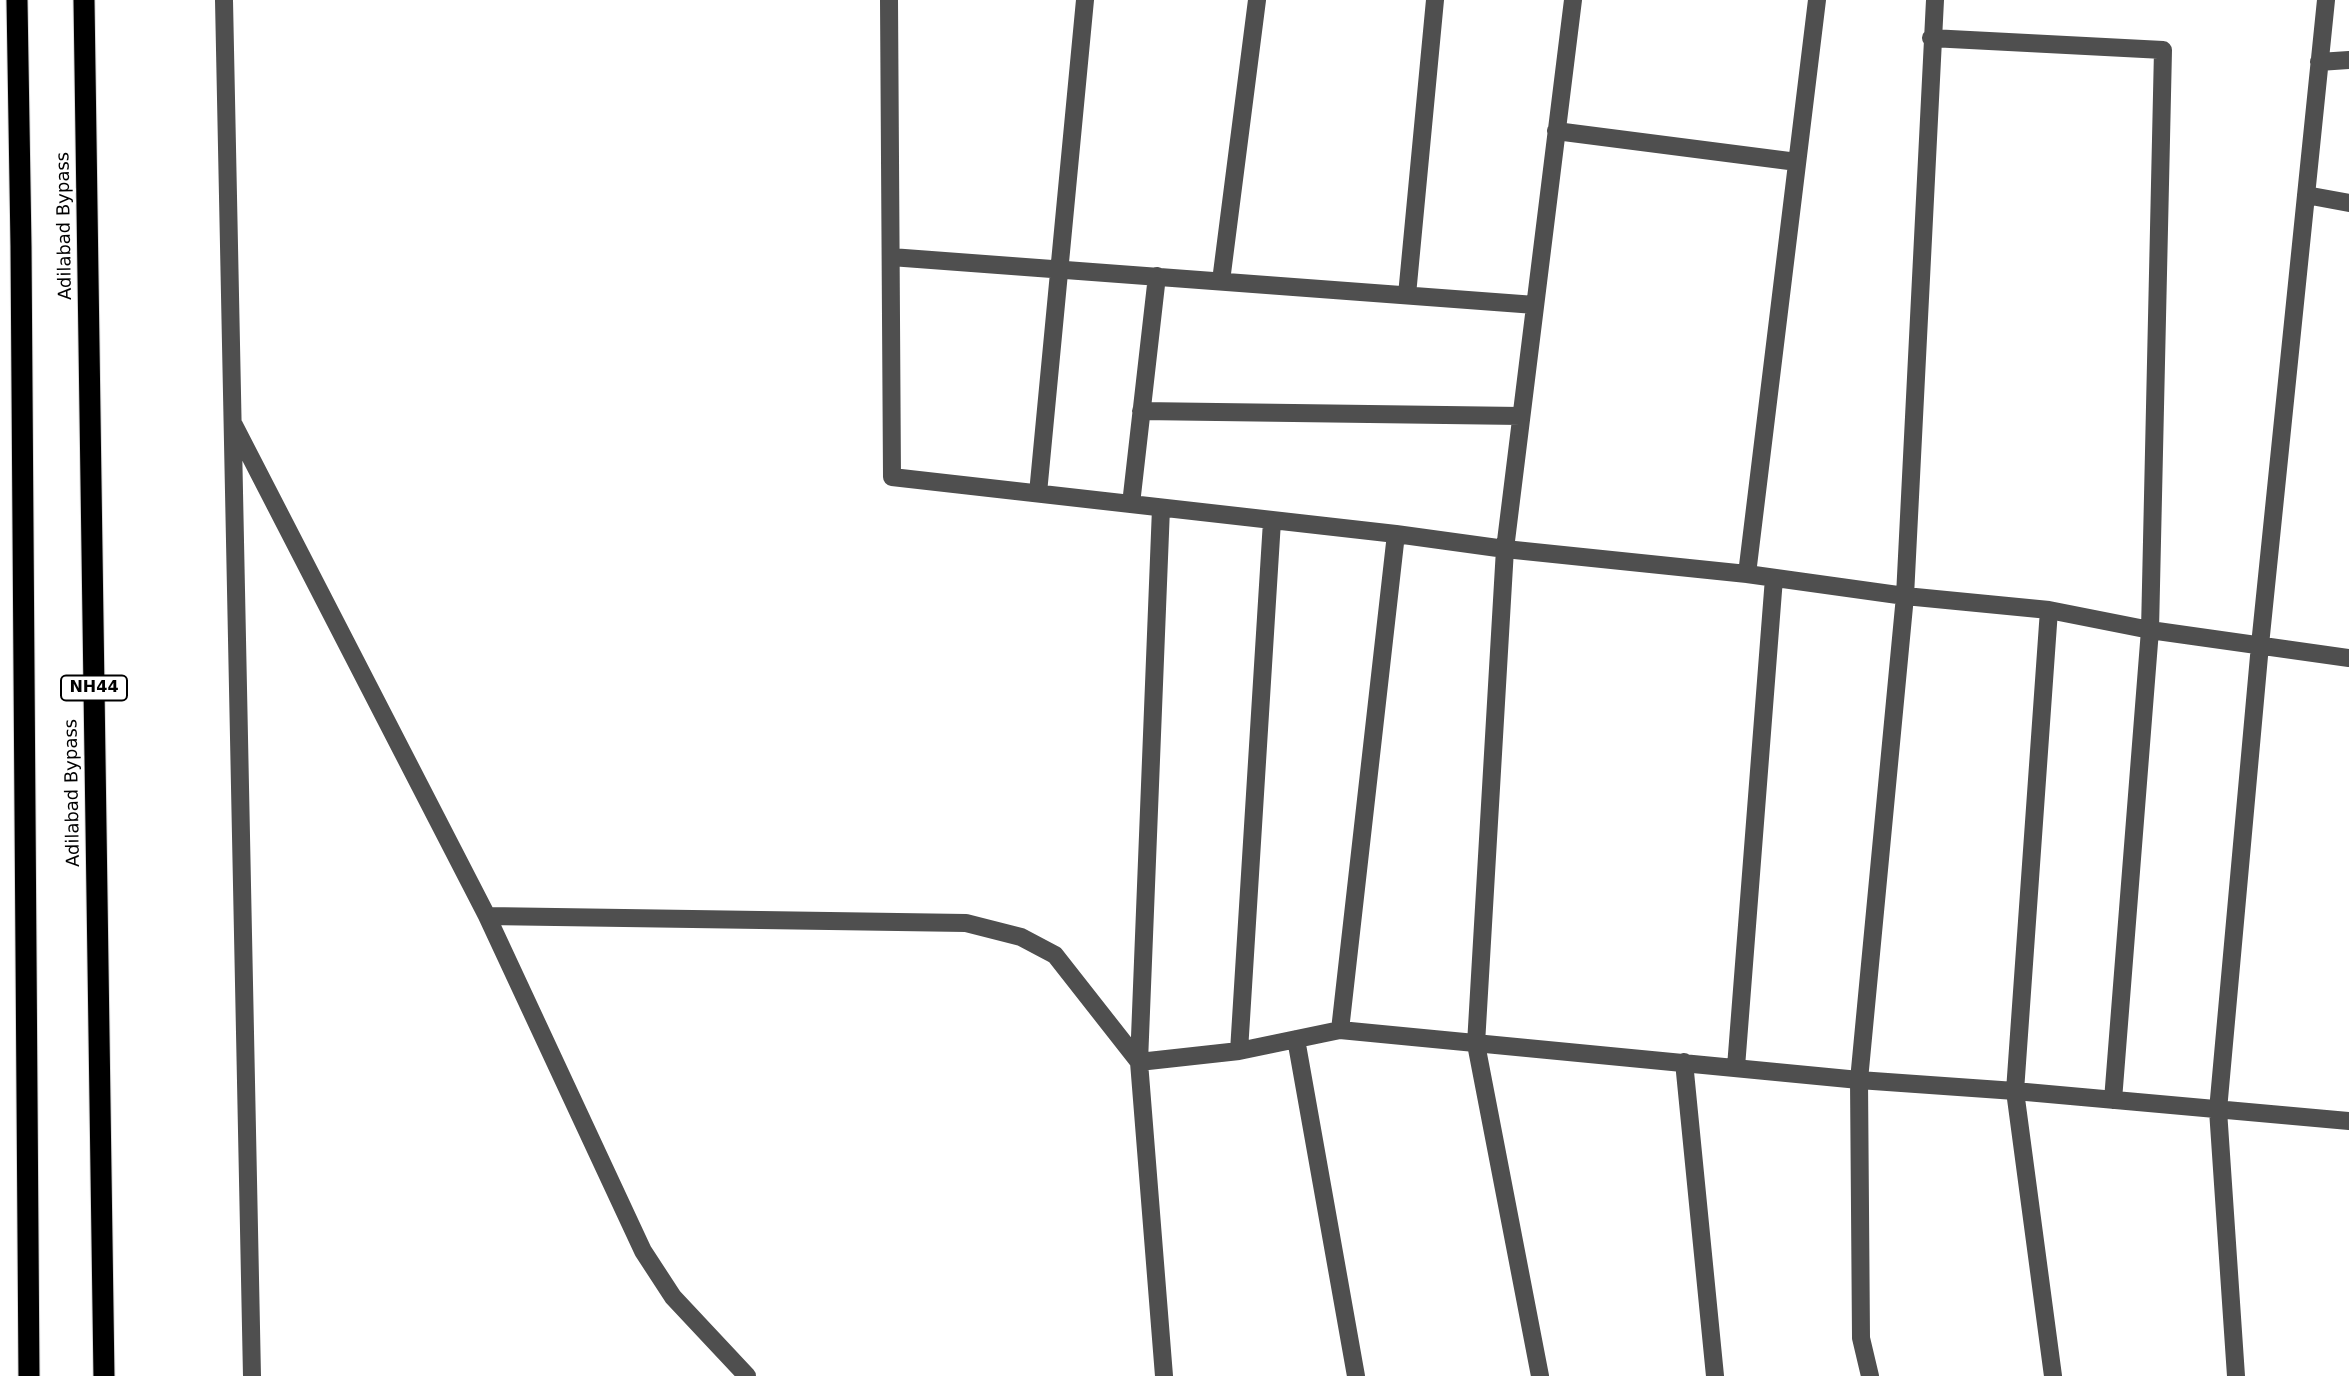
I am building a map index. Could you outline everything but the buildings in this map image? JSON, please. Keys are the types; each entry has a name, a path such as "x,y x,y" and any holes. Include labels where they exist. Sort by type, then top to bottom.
{"highway":[{"path":"17,0 29,1376"},
{"name":"Adilabad Bypass","path":"84,0 104,1376"}],"street":[{"path":"224,0 253,1376"},
{"path":"889,0 892,477 1396,534 1505,550 1747,574 1905,596 2049,610 2150,630 2349,658"},
{"path":"1038,494 1085,0"},
{"path":"1221,281 1257,0"},
{"path":"1408,295 1435,0"},
{"path":"1540,1376 1476,1044 1505,550 1573,0"},
{"path":"1747,574 1817,0"},
{"path":"1870,1376 1861,1338 1859,1080 1905,596 1935,0"},
{"path":"2236,1376 2218,1110 2260,645 2326,0"},
{"path":"1931,38 2163,50 2150,630 2113,1100"},
{"path":"2319,62 2349,60"},
{"path":"1556,131 1797,162"},
{"path":"2306,195 2349,203"},
{"path":"891,257 1535,304"},
{"path":"1131,504 1157,276"},
{"path":"1141,411 1521,416"},
{"path":"232,421 487,916 643,1251 673,1297 747,1376"},
{"path":"1161,508 1139,1062 1164,1376"},
{"path":"1239,1051 1272,520"},
{"path":"1340,1030 1396,534"},
{"path":"1735,1067 1774,578"},
{"path":"2049,610 2015,1091 2053,1376"},
{"path":"487,916 966,923 1021,937 1055,955 1082,993 1139,1062"},
{"path":"1139,1062 1239,1051 1340,1030 1859,1080 2349,1121"},
{"path":"1296,1039 1356,1376"},
{"path":"1684,1062 1715,1376"}]}
